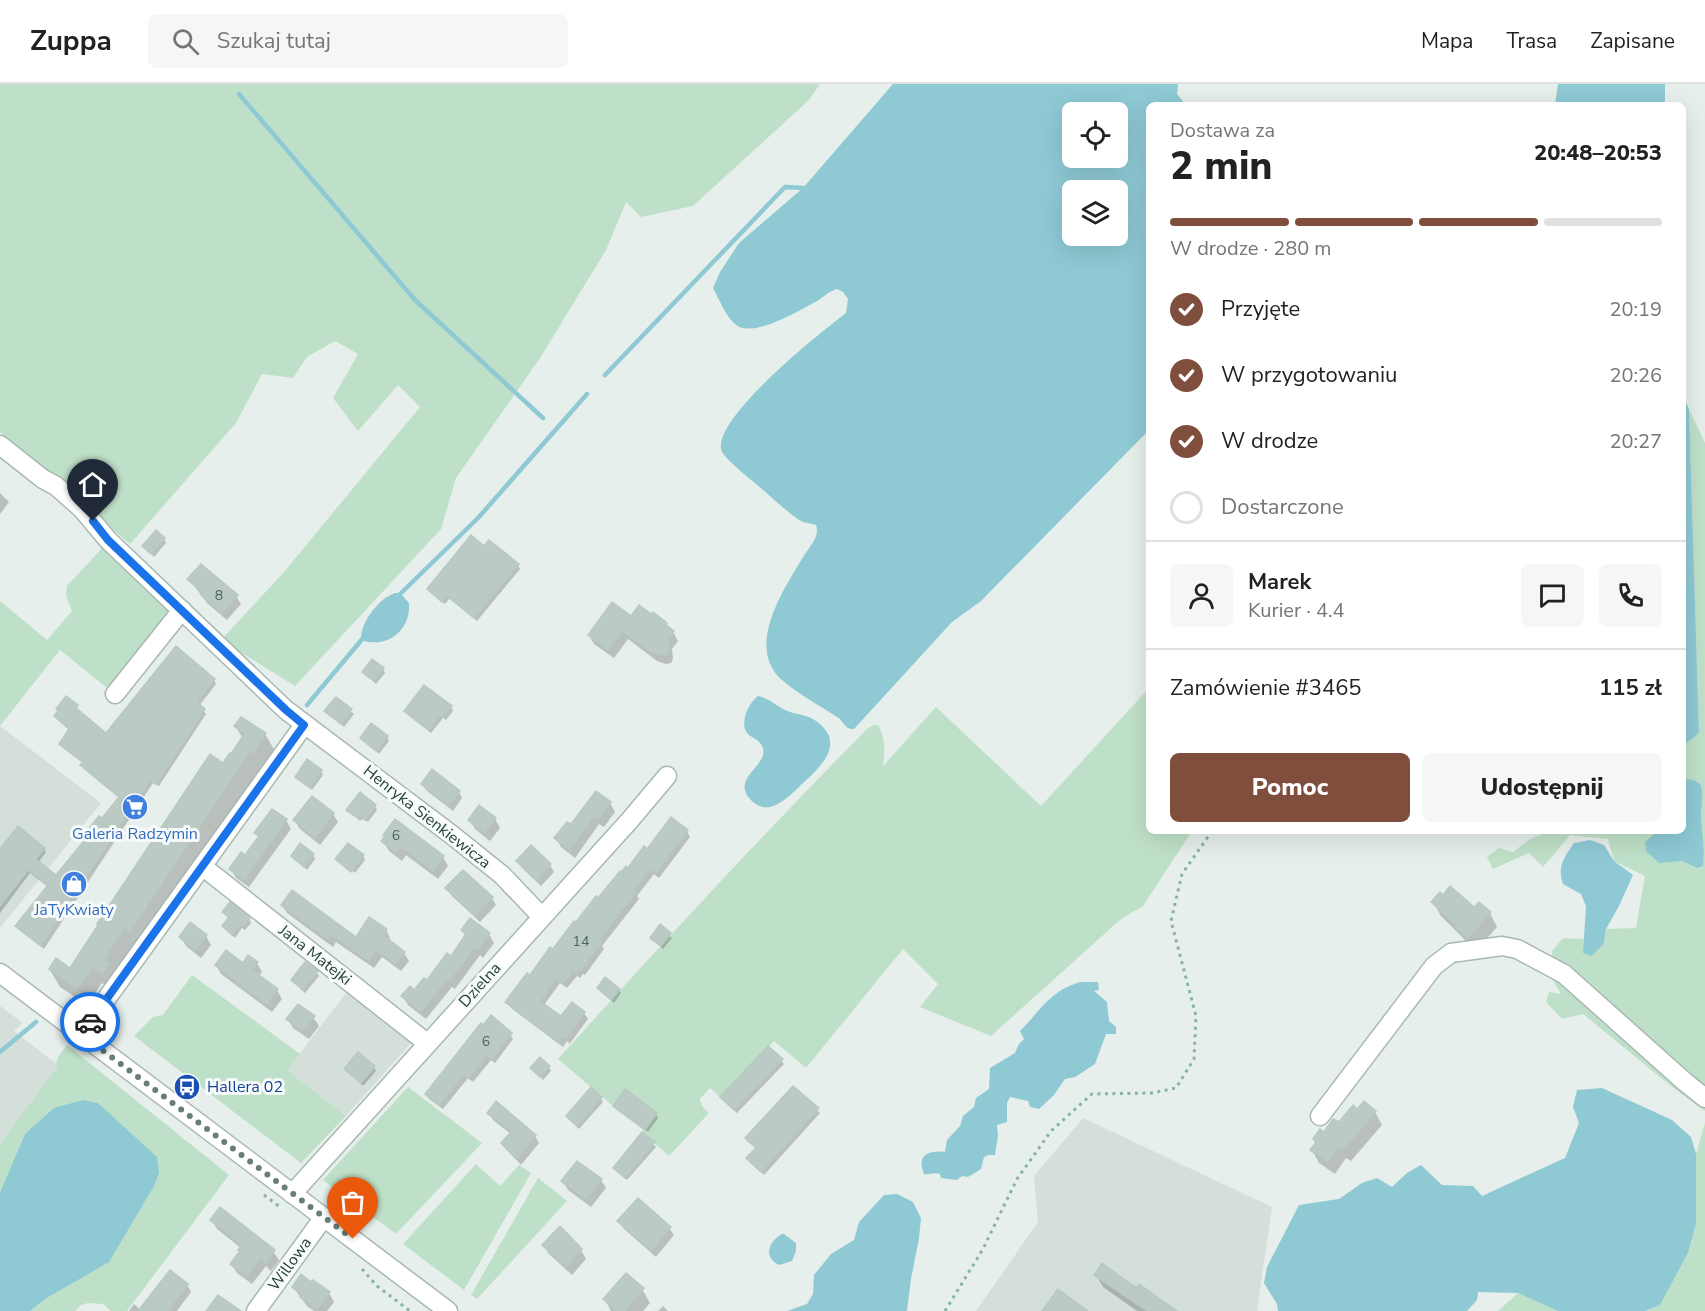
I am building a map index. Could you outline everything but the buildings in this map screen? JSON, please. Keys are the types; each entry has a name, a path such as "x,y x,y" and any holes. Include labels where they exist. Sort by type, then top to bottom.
{"street":[{"name":"Henryka Sienkiewicza","path":"0,445 43,479 56,486 82,509 108,540 286,710 460,841 502,875 542,917"},
{"path":"115,694 182,610"},
{"path":"81,1034 304,725"},
{"name":"Dzielna","path":"292,1194 630,820 667,776"},
{"name":"Jana Matejki","path":"202,866 427,1043"},
{"path":"1320,1116 1434,966 1451,953 1502,946 1517,949 1564,975 1705,1098"},
{"path":"0,973 448,1311"},
{"name":"Willowa","path":"256,1311 324,1217"}],"path":[{"path":"945,1311 982,1250 1017,1179 1051,1131 1092,1094 1152,1093 1176,1088 1194,1059 1196,1016 1171,921 1182,874 1210,834"},
{"path":"366,1273 377,1286 410,1311"}],"shaded area":[{"path":"0,726 101,803 0,928"},
{"path":"349,989 359,997 361,1004 387,1025 393,1024 413,1041 346,1116 287,1070"},
{"path":"0,1006 23,1023 14,1031 59,1066 0,1144"},
{"path":"1083,1118 1272,1207 1257,1311 976,1311 1038,1222 1034,1176"}],"green space":[{"path":"0,84 820,84 809,100 693,206 641,217 626,202 606,250 540,358 456,478 441,529 295,686 221,640 284,572 420,407 398,385 358,431 333,398 358,354 335,341 307,357 293,378 262,374 236,423 130,544 0,432"},
{"path":"1689,409 1705,443 1705,1111 1583,1014 1562,1019 1546,1002 1549,992 1561,994 1553,980 1552,951 1563,938 1584,939 1583,953 1604,943 1606,929 1636,928 1645,876 1614,861 1608,839 1570,835 1543,867 1529,853 1493,869 1487,857 1499,848 1513,852 1530,839 1542,834 1686,834 1686,744 1699,733"},
{"path":"105,545 174,609 111,691 60,650 0,726 0,601 47,640 72,611 66,596 67,586"},
{"path":"1146,691 1146,834 1190,834 1143,906 1121,919 991,1036 920,1007 938,984 903,949 806,1068 774,1041 720,1097 710,1088 700,1099 702,1106 709,1113 669,1156 642,1132 657,1113 625,1089 613,1106 558,1059 711,892 868,728 878,725 881,730 884,745 883,766 936,707 1041,806"},
{"path":"192,975 300,1054 287,1070 346,1116 301,1163 134,1036 153,1017 163,1015"},
{"path":"67,1045 229,1175 127,1311 111,1311 103,1304 88,1303 81,1305 75,1311 30,1311 45,1299 109,1261 25,1134 0,1192 0,1144 58,1066 56,1064 58,1057"},
{"path":"408,1087 482,1143 396,1234 323,1180"},
{"path":"1705,1123 1705,1311 1645,1311 1660,1304 1688,1253 1696,1224 1696,1154"},
{"path":"476,1164 500,1186 519,1165 531,1173 464,1290 403,1244"},
{"path":"538,1178 567,1201 477,1299 471,1295"},
{"path":"1518,1293 1558,1311 1498,1311"}],"water":[{"path":"893,84 1178,84 1177,94 1184,102 1146,102 1146,433 981,601 952,622 854,729 848,728 840,719 782,680 771,666 767,651 767,634 772,617 788,583 814,540 817,533 816,525 803,522 791,514 736,467 721,449 724,434 751,396 794,356 846,313 848,299 843,292 837,289 776,322 742,328 728,316 713,288 720,272 739,243 803,188"},
{"path":"1558,84 1665,84 1665,102 1555,102"},
{"path":"1686,402 1689,409 1699,733 1686,744"},
{"path":"395,593 400,593 409,603 409,613 402,629 388,640 371,642 361,640 364,626 372,612 383,600"},
{"path":"758,696 793,713 813,719 825,729 830,745 828,754 817,769 788,797 770,807 753,802 746,793 745,785 747,778 762,758 763,751 760,743 749,735 744,726 748,709"},
{"path":"1686,780 1694,780 1701,785 1702,791 1704,860 1703,866 1697,868 1682,861 1659,863 1646,851 1645,842 1653,834 1686,834"},
{"path":"1590,840 1604,845 1614,861 1633,875 1606,929 1604,943 1592,956 1583,953 1586,906 1581,894 1563,884 1561,878 1561,867 1574,843"},
{"path":"1080,982 1098,982 1099,990 1094,991 1107,1002 1109,1021 1116,1027 1116,1034 1106,1034 1095,1064 1075,1077 1065,1079 1054,1095 1039,1109 1030,1107 1028,1101 1010,1097 1007,1103 1007,1122 997,1125 995,1155 984,1157 981,1169 968,1177 962,1176 957,1180 941,1178 938,1173 924,1174 923,1158 929,1153 945,1152 947,1140 960,1126 963,1116 974,1107 976,1098 989,1089 990,1068 1015,1053 1024,1039 1020,1031 1053,996"},
{"path":"1602,1088 1672,1120 1691,1137 1696,1154 1696,1224 1688,1253 1660,1305 1645,1311 1558,1311 1518,1293 1478,1292 1477,1300 1467,1311 1278,1311 1277,1304 1264,1283 1267,1267 1299,1205 1339,1199 1362,1183 1377,1178 1392,1187 1407,1173 1421,1165 1442,1185 1473,1186 1482,1196 1565,1158 1579,1123 1573,1107 1577,1090"},
{"path":"83,1100 98,1103 157,1157 159,1173 154,1186 109,1262 45,1299 30,1311 0,1311 0,1192 25,1134 54,1108"},
{"path":"897,1194 913,1202 921,1218 907,1311 787,1311 807,1304 813,1294 814,1275 831,1254 854,1240 859,1222 884,1195"},
{"path":"782,1234 796,1243 796,1251 792,1261 779,1265 771,1258 769,1250 773,1241"}],"waterway":[{"path":"239,94 415,300 543,418"},
{"path":"605,375 785,187 803,188"},
{"path":"396,598 479,517 587,394"},
{"path":"307,705 364,637"},
{"path":"0,1052 36,1022"}],"way so far":[{"path":"90,1022 81,1034 353,1239"}],"place":[{"name":"Galeria Radzymin","path":"135,807"},
{"name":"JaTyKwiaty","path":"74,884"},
{"name":"Hallera 02","path":"187,1087"}],"route":[{"path":"90,1022 304,725 108,540 93,521"}]}
